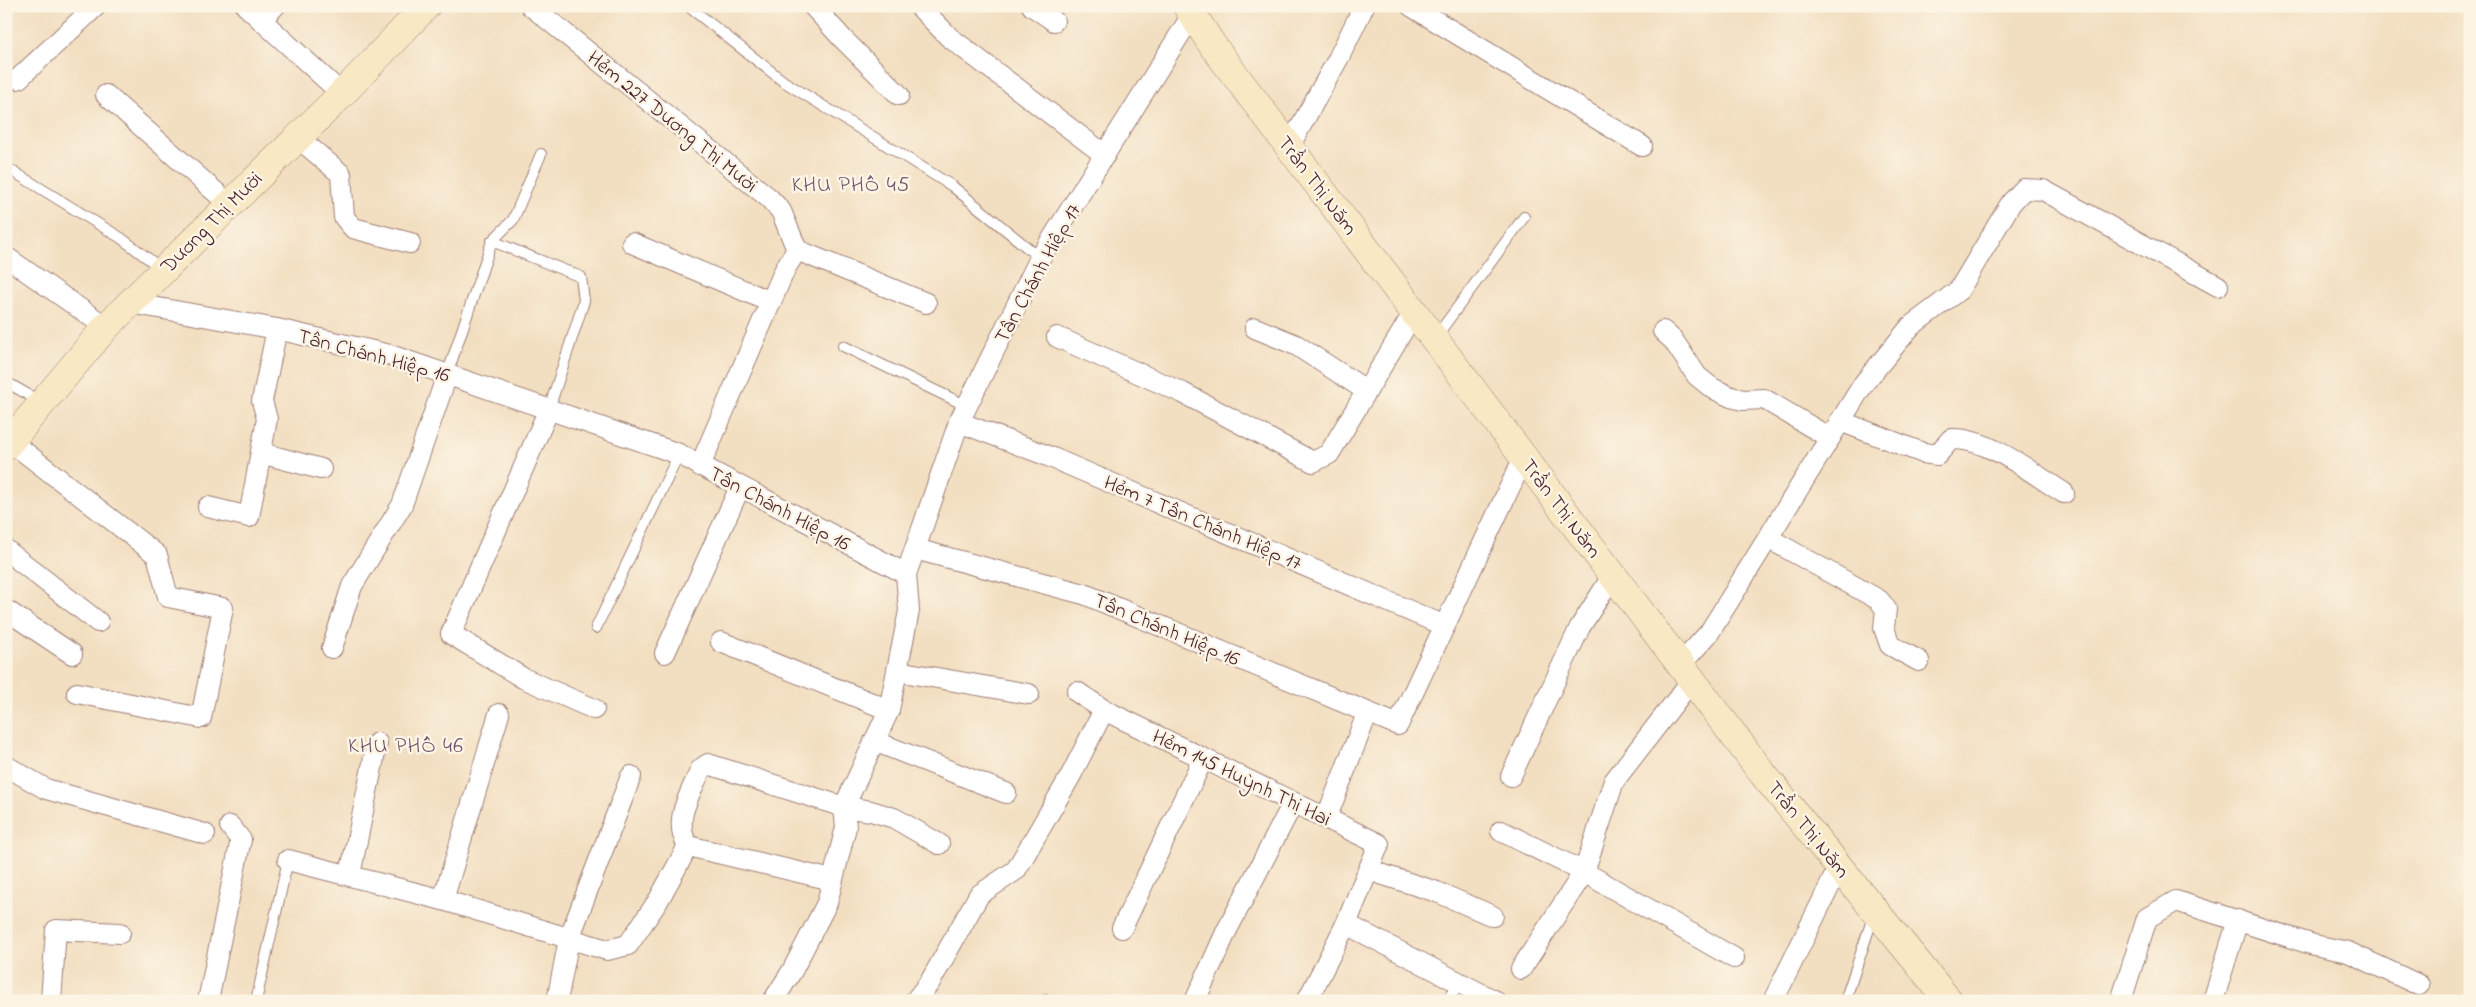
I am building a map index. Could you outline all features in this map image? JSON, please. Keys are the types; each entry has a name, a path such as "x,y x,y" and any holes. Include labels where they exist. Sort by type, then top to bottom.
{"street":[{"path":"18,79 96,6"},
{"path":"246,6 268,13 342,94"},
{"name":"Dương Thị Mười","path":"8,443 106,327 296,136 342,94 426,6"},
{"name":"Hẻm 227 Dương Thị Mười","path":"531,6 769,198 781,210 797,250"},
{"path":"813,6 899,95"},
{"path":"919,6 949,37 1105,155"},
{"path":"1032,6 1054,21"},
{"path":"1289,147 1338,59 1364,6"},
{"path":"1411,6 1642,146"},
{"name":"Tân Chánh Hiệp 17","path":"915,549 963,414 1040,258 1105,155 1190,10"},
{"name":"Trần Thị Năm","path":"1190,10 1212,46 1763,774 1876,910 1941,996"},
{"path":"106,95 229,204"},
{"path":"296,136 341,174 344,217 353,228 410,243"},
{"path":"1522,969 1584,872 1614,781 1686,672 1864,383 1911,326 1959,290 2011,204 2024,189 2043,190 2218,286"},
{"path":"632,243 771,302"},
{"path":"700,466 786,267 797,250 926,303"},
{"path":"6,257 106,327"},
{"name":"Tân Chánh Hiệp 16","path":"130,303 278,329 390,355 679,454 906,574"},
{"path":"1057,336 1183,393 1313,462 1329,454 1414,312"},
{"path":"1255,328 1296,345 1367,390"},
{"path":"208,506 249,517 267,419 262,401 278,329"},
{"path":"1663,331 1673,340 1697,376 1712,388 1737,398 1764,399 1830,438"},
{"path":"332,648 352,586 402,505 447,375"},
{"path":"549,409 451,634 523,678 594,709"},
{"name":"Hẻm 7 Tân Chánh Hiệp 17","path":"963,414 1066,463 1445,626"},
{"path":"1840,421 1923,453 1937,455 1951,440 1962,439 1997,451 2064,493"},
{"path":"8,443 157,555 168,597 223,608 201,718 77,692"},
{"path":"261,453 321,468"},
{"path":"1445,626 1524,458"},
{"path":"665,652 740,486"},
{"path":"1768,538 1879,600 1886,609 1884,628 1890,645 1919,660"},
{"path":"773,1001 792,972 827,904 846,827 844,807 889,710 909,611 906,574 915,549"},
{"name":"Tân Chánh Hiệp 16","path":"915,549 1084,594 1367,714 1398,725 1445,626"},
{"path":"6,550 98,622"},
{"path":"1511,776 1580,627 1613,575"},
{"path":"6,610 72,654"},
{"path":"721,642 889,710"},
{"path":"897,672 1029,694"},
{"name":"Hẻm 145 Huỳnh Thị Hai","path":"1077,692 1104,710 1379,844 1368,870"},
{"path":"915,1001 930,982 979,895 1016,870 1070,777 1104,710"},
{"path":"443,900 499,714"},
{"path":"1326,819 1367,714"},
{"path":"874,741 1006,793"},
{"path":"350,875 377,743"},
{"path":"1122,928 1203,759"},
{"path":"832,880 688,846 681,835 680,822 701,769 708,764 844,807 871,811 894,818 940,844"},
{"path":"6,766 46,789 205,834"},
{"path":"557,1001 569,939 631,776"},
{"path":"1195,1001 1227,930 1293,803"},
{"path":"208,1001 241,840 230,826"},
{"path":"1501,831 1584,872 1734,958"},
{"path":"288,860 443,900 607,950 628,945 658,901 688,846"},
{"path":"1773,1001 1839,867"},
{"path":"1307,1001 1346,924 1368,870 1438,892 1493,916"},
{"path":"2121,1001 2147,918 2176,901 2314,945 2348,952 2419,985"},
{"path":"2213,1001 2238,920"},
{"path":"1346,924 1495,1001"},
{"path":"51,1001 56,930 120,933"}],"lane":[{"path":"688,6 783,81 952,186 1040,258"},
{"path":"447,375 492,241 513,220 540,154"},
{"path":"6,167 121,238 162,270"},
{"path":"1434,339 1524,217"},
{"path":"492,241 581,277 584,301 549,409"},
{"path":"843,346 963,414"},
{"path":"6,382 42,402"},
{"path":"596,628 679,454"},
{"path":"256,1001 288,860"},
{"path":"1845,1001 1876,910"},
{"path":"1447,1001 1459,982"}],"district":[{"name":"KHU PHỐ 45","path":"851,183"},
{"name":"KHU PHỐ 46","path":"406,744"}]}
